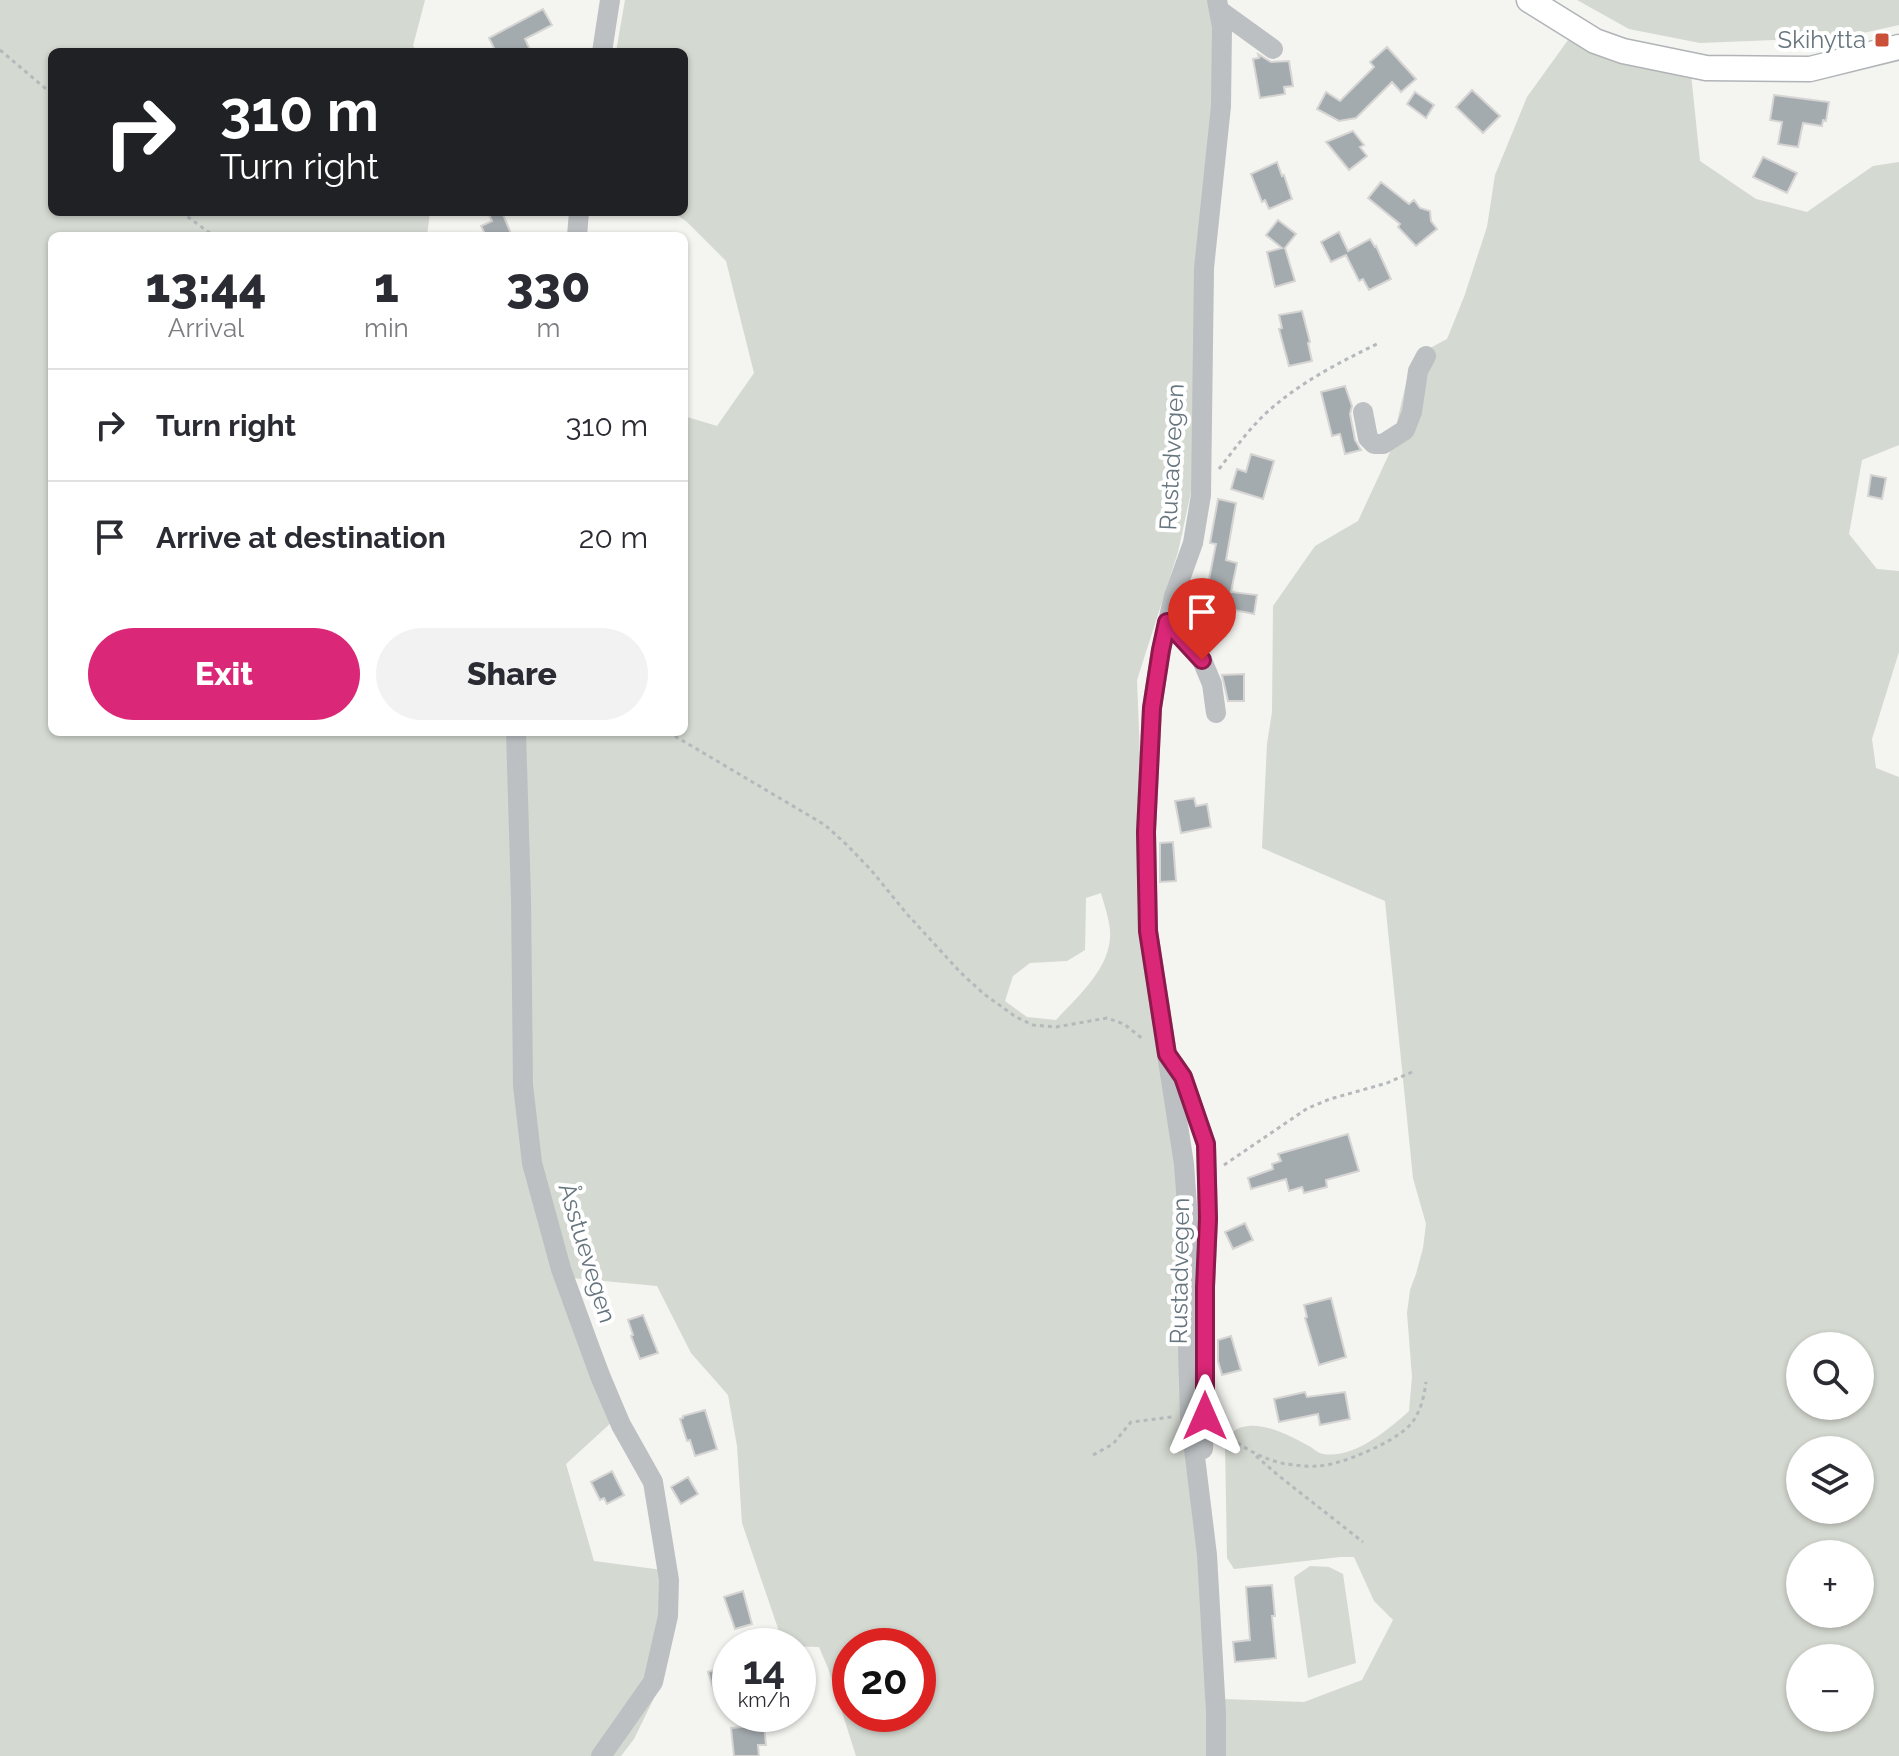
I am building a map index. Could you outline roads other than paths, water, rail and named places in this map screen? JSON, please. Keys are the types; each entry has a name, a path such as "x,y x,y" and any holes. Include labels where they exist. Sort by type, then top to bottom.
{"main road":[{"path":"1529,0 1595,41 1623,51 1706,68 1810,69 1899,47"}],"street":[{"path":"603,48 610,0"},
{"path":"1218,5 1273,49"},
{"name":"Rustadvegen","path":"1216,1756 1208,1570 1200,1496 1197,1416 1188,1350 1188,1219 1184,1164 1148,931 1146,832 1152,708 1161,650 1174,596 1193,543 1201,495 1204,268 1221,106 1222,27 1218,5"},
{"path":"1363,412 1368,438 1374,444 1383,444 1405,430 1412,412 1418,371 1426,356"},
{"path":"1167,622 1202,660 1212,684 1216,713"},
{"name":"Åsstuevegen","path":"516,736 523,1085 532,1163 561,1269 600,1376 621,1425 653,1482 669,1580 668,1616 653,1682 601,1756"}],"place":[{"name":"Skihytta","path":"1882,40"}]}
